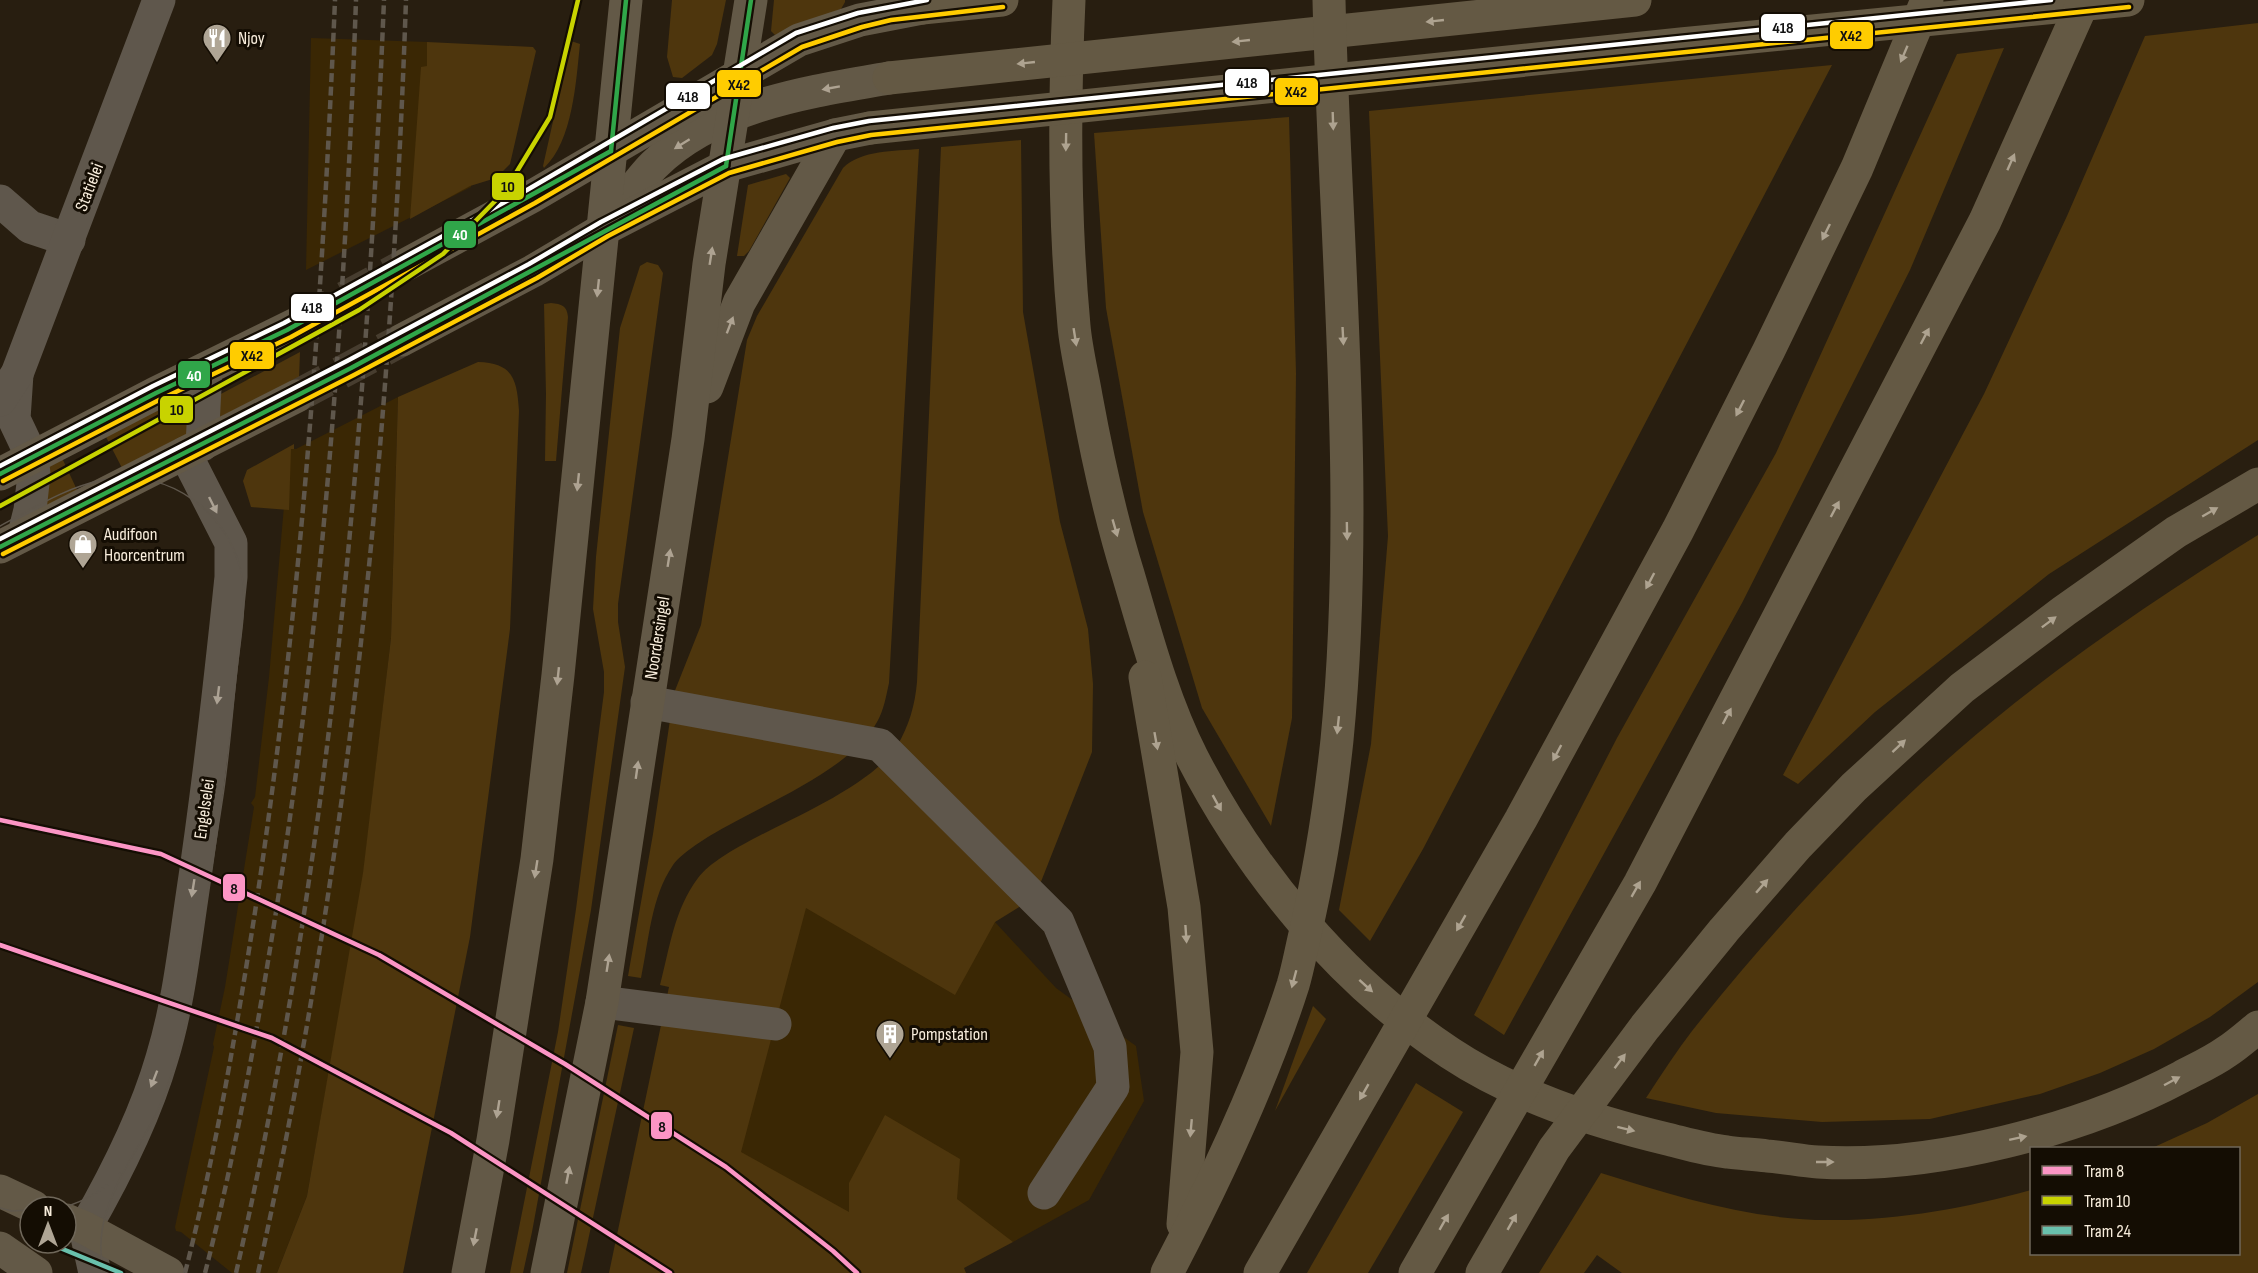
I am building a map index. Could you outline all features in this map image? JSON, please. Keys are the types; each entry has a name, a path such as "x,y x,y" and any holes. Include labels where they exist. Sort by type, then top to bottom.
{"highway":[{"path":"907,7 1002,0"},
{"path":"1069,0 1065,161 1074,330 1110,513 1124,560 1161,681 1189,752 1254,863 1285,901 1363,983 1411,1024 1453,1055 1556,1106 1615,1127 1725,1152 1820,1162 1892,1160 1959,1151 2031,1135 2119,1106 2163,1086 2224,1054 2258,1027"},
{"path":"1174,1260 1240,1121 1293,983 1314,896 1330,805 1341,693 1348,569 1344,361 1329,0"},
{"path":"889,78 1635,0"},
{"path":"1260,1273 1521,819 1678,530 1857,168 1927,0"},
{"path":"1415,1273 1640,883 1985,221 2084,0"},
{"path":"878,127 2128,0"},
{"path":"1482,1273 1554,1149 1645,1027 1724,930 1798,845 1854,787 1962,688 2054,618 2176,532 2258,484"},
{"path":"1124,560 1184,907 1197,1052 1174,1260"}],"main road":[{"path":"468,1273 497,1118 537,859 604,230 626,0"},
{"name":"Noordersingel","path":"547,1273 602,1002 688,439 709,264 751,0"},
{"path":"407,264 610,151 799,40 907,7"},
{"path":"604,230 654,165 676,147 733,116 809,92 889,78"},
{"path":"402,340 726,166 835,135 878,127"},
{"path":"688,439 739,303 835,135"},
{"path":"0,474 302,321"},
{"path":"12,540 297,396"},
{"path":"0,1191 18,1199"},
{"path":"78,1225 157,1272"},
{"path":"0,1248 36,1273"}],"street":[{"name":"Statielei","path":"12,540 31,501 34,474 32,457 14,419 8,387 69,240 159,0"},
{"path":"0,201 30,227 69,240"},
{"path":"194,449 206,369"},
{"name":"Engelselei","path":"78,1222 111,1183 137,1123 162,1058 180,979 205,808 231,577 231,543 194,449"},
{"path":"647,702 880,745 1059,922 1110,1047 1113,1087 1044,1193"},
{"path":"602,1002 775,1024"},
{"path":"78,1229 94,1273"}],"shaded area":[{"path":"672,0 726,0 717,44 712,55 682,78 673,77 667,57"},
{"path":"774,0 845,0 845,2 841,9 775,35 771,31"},
{"path":"2258,23 2258,440 2049,574 1875,712 1798,784 1783,775 1984,394 2067,216 2145,36"},
{"path":"311,38 427,42 427,67 475,67 471,187 306,270"},
{"path":"571,41 580,44 571,110 561,142 554,156 544,168 543,166"},
{"path":"427,42 533,47 536,51 510,164 496,178 470,186 410,219 421,67 427,66"},
{"path":"2004,48 1910,270 1742,603 1504,1035 1474,1015 1617,738 1776,453 1957,54"},
{"path":"1832,65 1423,849 1370,941 1339,910 1371,744 1388,536 1369,111"},
{"path":"1289,117 1296,373 1292,718 1271,826 1202,708 1143,512 1106,308 1094,133"},
{"path":"1021,140 1023,312 1060,522 1088,629 1093,684 1092,752 1035,897 995,922 955,995 806,908 741,1152 849,1212 849,1183 885,1115 960,1159 957,1199 1013,1242 964,1268 966,1273 609,1273 669,987 660,985 678,916 690,890 703,872 723,856 831,799 870,774 897,746 908,723 917,682 941,147"},
{"path":"919,149 889,683 881,713 866,738 831,768 716,832 677,860 666,877 655,905 641,978 628,976 653,834 674,693 701,625 747,340 757,316 843,168 850,162 869,155"},
{"path":"786,174 790,178 749,251 744,256 737,256 748,185"},
{"path":"647,262 658,265 663,273 618,604 618,622 625,667 591,910 532,1232 523,1273 510,1273 558,1032 604,692 604,672 593,609 596,557 620,328 640,266"},
{"path":"544,304 563,306 568,317 556,461 545,461"},
{"path":"300,352 299,379 218,418 219,395"},
{"path":"478,362 490,363 506,370 511,375 517,390 519,411 510,629 470,937 403,1273 277,1273 307,1196 363,873 391,638 398,397"},
{"path":"188,396 187,434 122,468 105,435"},
{"path":"398,397 391,638 362,885 307,1196 277,1273 232,1273 181,1232 176,1231 175,1227 214,1047 254,807 251,803 255,797 269,677 289,449 296,449"},
{"path":"294,444 294,449 291,449 289,510 251,507 243,481 247,470"},
{"path":"62,458 78,492 44,508 43,471"},
{"path":"2258,535 2258,982 2210,1017 2154,1049 2100,1073 2040,1094 1930,1119 1822,1122 1716,1113 1646,1098 1692,1031 1785,920 1921,783 1992,721 2065,664 2141,611"},
{"path":"759,895 995,922 1056,988 1136,1046 1144,1101 1089,1200 1013,1242 860,1216 818,1220 712,1154"},
{"path":"1313,1006 1326,1019 1275,1111"},
{"path":"618,1025 634,1028 581,1273 567,1273"},
{"path":"1416,1083 1463,1112 1368,1273 1307,1273"},
{"path":"2258,1094 2258,1273 1622,1273 1597,1255 1584,1273 1539,1273 1601,1173 1713,1205 1799,1219 1854,1220 1905,1216 1956,1208 2030,1190 2030,1255 2240,1255 2240,1147 2154,1147 2207,1123"}],"tunnel":[{"path":"302,321 407,264"},
{"path":"297,396 402,340"}],"tram line":[{"name":"10","path":"0,506 359,310 443,254 505,191 550,117 578,0"},
{"path":"0,526 50,499 89,483 128,478 151,481 174,488 212,517 227,536 237,558 243,582 244,604 227,769 186,1023 163,1099 114,1191 107,1211 102,1231 101,1252 105,1273"},
{"name":"8","path":"0,820 161,854 379,955 565,1064 726,1167 833,1251 857,1273"},
{"name":"8","path":"0,945 272,1038 451,1133 670,1273"},
{"path":"78,1203 108,1185 120,1173"},
{"path":"0,1208 18,1211"},
{"name":"24","path":"77,1255 121,1273"}],"railway":[{"path":"185,1273 215,1139 240,1003 271,799 285,685 316,343 335,0"},
{"path":"205,1273 235,1141 260,1007 292,804 306,690 319,575 338,345 356,0"},
{"path":"236,1273 269,1116 297,958 320,799 339,640 355,480 367,320 384,0"},
{"path":"258,1273 290,1116 318,958 342,799 361,640 390,320 406,0"}],"transit line":[{"name":"40","path":"611,151 626,0"},
{"name":"40","path":"726,166 751,0"},
{"name":"418","path":"0,466 153,386 284,323 527,190 796,33 858,13 927,0"},
{"name":"418","path":"0,539 347,361 529,264 601,222 723,159 833,128 869,121 2051,0"},
{"name":"X42","path":"3,481 159,400 291,337 535,203 802,47 891,20 1003,7"},
{"name":"X42","path":"3,554 354,375 537,278 608,236 729,173 837,142 871,135 2129,7"},
{"name":"40","path":"0,474 156,393 287,330 611,151"},
{"name":"40","path":"0,547 351,368 726,166"}],"place":[{"name":"Njoy","path":"217,64"},
{"name":"Audifoon Hoorcentrum","path":"83,570"},
{"name":"Pompstation","path":"890,1060"}]}
